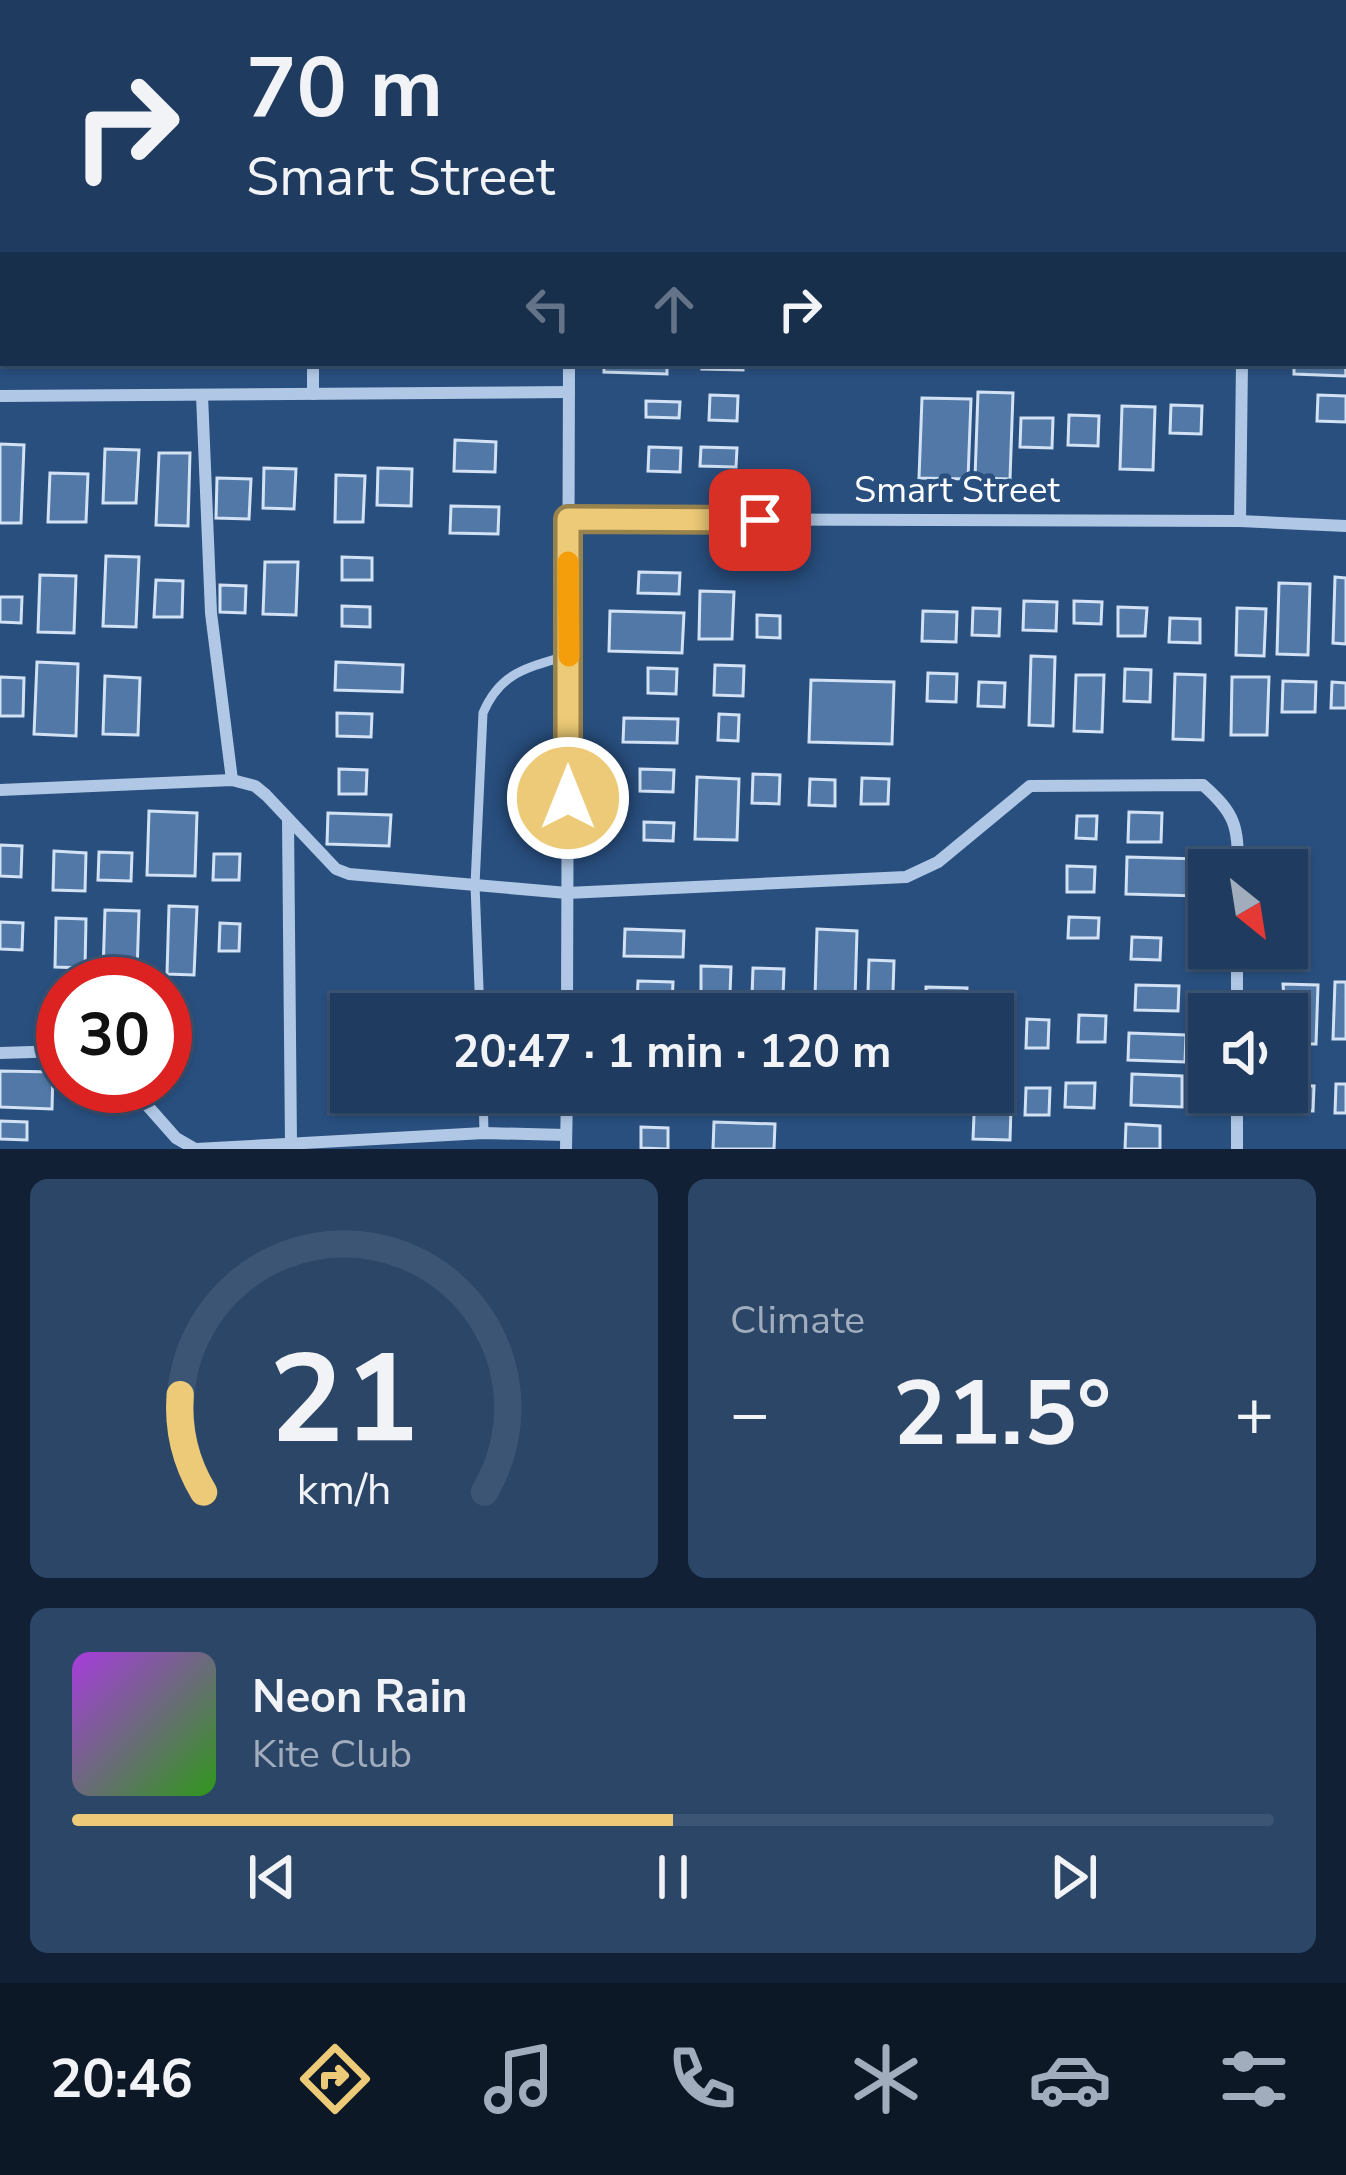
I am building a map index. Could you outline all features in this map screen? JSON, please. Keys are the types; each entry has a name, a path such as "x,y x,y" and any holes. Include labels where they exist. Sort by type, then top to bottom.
{"street":[{"path":"313,366 313,394"},
{"path":"567,993 569,366"},
{"path":"1240,521 1241,366"},
{"path":"0,396 568,392"},
{"path":"202,395 211,613 232,780"},
{"name":"Smart Street","path":"568,519 1240,521 1346,526"},
{"path":"0,790 232,780 255,786 336,869 567,893 906,878 938,862 1022,790 1038,785 1203,785 1228,807 1238,849"},
{"path":"288,818 291,1145"},
{"path":"0,1053 36,1052"},
{"path":"155,1113 185,1146 196,1149 484,1132 566,1142"},
{"path":"1237,1113 1237,1149"}],"lane":[{"path":"479,993 475,885 483,712 493,689 515,673 569,655"},
{"path":"484,1113 484,1132"}],"building":[{"path":"604,366 667,366 667,374 604,372"},
{"path":"702,366 743,366 743,370"},
{"path":"1294,366 1345,366 1346,376 1294,374"},
{"path":"978,392 1013,393 1010,479 975,478"},
{"path":"710,395 738,396 737,421 709,420"},
{"path":"1318,395 1346,396 1346,422 1317,421"},
{"path":"922,398 971,399 968,479 919,478"},
{"path":"646,401 680,402 679,418 646,417"},
{"path":"1171,405 1202,406 1201,434 1170,433"},
{"path":"1122,406 1155,407 1153,470 1120,469"},
{"path":"1069,415 1099,416 1098,446 1068,445"},
{"path":"1021,418 1053,418 1052,448 1020,447"},
{"path":"455,440 496,442 495,472 454,471"},
{"path":"0,444 24,445 21,523 0,523"},
{"path":"649,447 681,448 680,472 648,471"},
{"path":"701,447 737,448 736,467 700,466"},
{"path":"105,449 139,450 136,503 103,503"},
{"path":"159,453 190,453 188,526 156,525"},
{"path":"264,468 296,469 294,509 263,508"},
{"path":"378,468 412,469 411,506 377,505"},
{"path":"50,473 88,474 86,522 48,522"},
{"path":"336,475 365,476 363,522 335,522"},
{"path":"217,478 251,479 249,519 216,518"},
{"path":"451,506 499,507 498,534 450,533"},
{"path":"106,556 139,557 136,627 103,626"},
{"path":"342,557 372,558 372,580 342,580"},
{"path":"265,562 298,562 296,615 263,614"},
{"path":"639,572 680,573 679,594 638,593"},
{"path":"40,575 76,576 74,633 38,632"},
{"path":"1335,577 1346,578 1346,644 1333,643"},
{"path":"156,580 183,581 182,617 154,617"},
{"path":"1279,583 1310,584 1308,655 1277,654"},
{"path":"220,585 246,586 245,613 220,612"},
{"path":"700,591 734,592 732,639 699,639"},
{"path":"0,597 22,597 21,623 0,622"},
{"path":"1024,601 1057,602 1056,631 1023,630"},
{"path":"1074,601 1102,602 1101,624 1074,623"},
{"path":"342,606 370,607 370,627 342,626"},
{"path":"1118,607 1147,608 1145,636 1118,636"},
{"path":"973,608 1000,609 999,636 972,635"},
{"path":"1237,608 1266,609 1264,656 1236,655"},
{"path":"610,611 684,613 682,653 609,651"},
{"path":"923,611 957,612 956,642 922,641"},
{"path":"757,615 780,616 780,638 757,637"},
{"path":"1170,618 1200,619 1200,643 1169,642"},
{"path":"1031,656 1055,657 1053,726 1029,725"},
{"path":"37,662 78,664 76,736 34,734"},
{"path":"336,662 403,665 402,692 335,690"},
{"path":"715,665 744,666 743,696 714,695"},
{"path":"648,668 677,669 676,694 648,693"},
{"path":"1125,669 1151,670 1150,702 1124,701"},
{"path":"928,673 957,674 956,702 927,701"},
{"path":"1175,674 1205,675 1203,740 1173,739"},
{"path":"1076,675 1104,675 1102,732 1074,731"},
{"path":"105,676 140,678 138,735 103,734"},
{"path":"0,677 24,678 23,716 0,716"},
{"path":"1232,677 1269,677 1267,735 1231,735"},
{"path":"811,680 894,682 892,744 809,742"},
{"path":"1283,681 1316,682 1315,712 1282,712"},
{"path":"979,682 1005,683 1004,707 978,706"},
{"path":"1332,682 1346,683 1346,708 1331,708"},
{"path":"337,713 372,714 371,737 337,736"},
{"path":"719,714 739,715 738,741 718,740"},
{"path":"624,718 678,719 677,743 623,742"},
{"path":"339,769 367,770 366,794 339,794"},
{"path":"640,769 674,770 673,792 640,791"},
{"path":"753,774 780,775 779,804 752,803"},
{"path":"697,777 739,779 737,840 695,839"},
{"path":"862,778 889,779 888,804 861,804"},
{"path":"810,779 835,780 835,806 809,805"},
{"path":"149,811 197,813 195,876 147,875"},
{"path":"1129,812 1162,813 1161,842 1128,842"},
{"path":"328,813 391,815 389,846 327,844"},
{"path":"1077,816 1097,816 1096,839 1076,838"},
{"path":"644,822 674,823 673,841 644,840"},
{"path":"0,845 22,846 21,877 0,876"},
{"path":"54,851 86,853 85,891 53,890"},
{"path":"99,852 132,853 131,881 98,880"},
{"path":"214,854 240,854 239,880 213,880"},
{"path":"1127,857 1188,859 1188,896 1126,894"},
{"path":"1067,866 1095,867 1094,892 1067,892"},
{"path":"169,906 197,907 194,975 192,957 168,957"},
{"path":"105,910 139,911 138,957 103,957"},
{"path":"1069,917 1099,918 1098,938 1068,938"},
{"path":"56,918 86,919 85,957 55,957"},
{"path":"0,922 23,923 22,950 0,949"},
{"path":"220,923 240,924 239,951 219,951"},
{"path":"625,929 684,931 683,957 624,956"},
{"path":"817,929 857,931 855,993 815,993"},
{"path":"1132,937 1161,938 1160,960 1131,959"},
{"path":"869,960 894,961 893,992 868,992"},
{"path":"701,966 731,967 730,993 701,993"},
{"path":"753,968 784,969 783,993 752,993"},
{"path":"638,981 673,982 673,993 637,993"},
{"path":"1335,982 1346,982 1346,1039 1333,1039"},
{"path":"1283,984 1318,985 1316,1044 1308,1044 1308,993 1284,993"},
{"path":"1136,985 1179,986 1178,1011 1135,1010"},
{"path":"926,987 967,988 967,993 926,993"},
{"path":"1079,1015 1106,1016 1105,1042 1078,1042"},
{"path":"1027,1019 1049,1020 1048,1048 1026,1048"},
{"path":"1129,1033 1186,1035 1185,1062 1128,1060"},
{"path":"0,1071 36,1072 36,1108 0,1107"},
{"path":"1132,1074 1182,1076 1182,1107 1131,1105"},
{"path":"1066,1083 1095,1083 1094,1108 1065,1107"},
{"path":"1336,1084 1346,1084 1346,1113 1335,1113"},
{"path":"1308,1086 1314,1086 1313,1111 1308,1111"},
{"path":"1026,1088 1050,1088 1049,1115 1025,1115"},
{"path":"974,1113 1011,1113 1010,1140 973,1139"},
{"path":"0,1121 27,1122 27,1140 0,1139"},
{"path":"714,1122 775,1124 774,1149 713,1149"},
{"path":"1126,1124 1160,1126 1160,1149 1125,1149"},
{"path":"641,1127 668,1128 668,1149 641,1148"}],"slow traffic":[{"path":"568,562 569,656"}],"route":[{"path":"568,798 568,519 760,520"}]}
